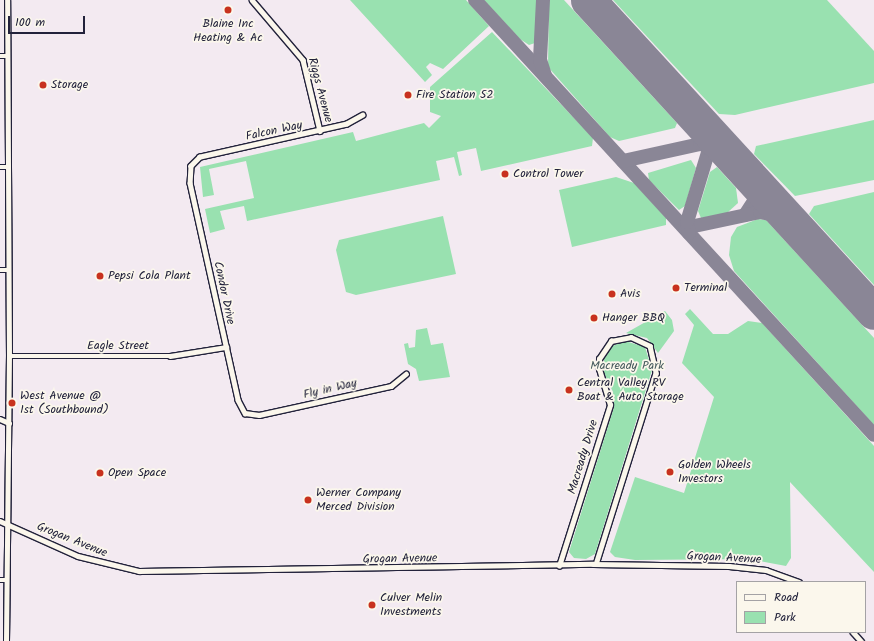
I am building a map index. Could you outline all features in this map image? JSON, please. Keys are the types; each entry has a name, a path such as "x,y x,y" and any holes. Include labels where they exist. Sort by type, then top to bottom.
{"street":[{"path":"6,641 9,423 7,0"},
{"name":"Riggs Avenue","path":"252,0 303,60 320,131"},
{"path":"0,56 7,56"},
{"name":"Falcon Way","path":"191,166 200,158 347,124 363,115"},
{"path":"0,167 8,166"},
{"name":"Condor Drive","path":"191,166 190,183 240,408 254,416"},
{"path":"0,270 9,270"},
{"name":"Macready Drive","path":"560,566 610,405 599,369 599,358 611,342 631,337 650,346 656,373 596,564"},
{"name":"Eagle Street","path":"9,356 170,356 226,347"},
{"name":"Fly in Way","path":"254,416 391,386 406,374"},
{"path":"0,419 9,423"},
{"name":"Grogan Avenue","path":"0,521 78,556 139,571 560,566 596,564 745,567 776,572 797,581"},
{"path":"0,580 6,580"},
{"path":"854,633 861,641"}],"green space":[{"path":"350,0 466,0 489,26 443,69 430,63 426,67 432,75 425,82"},
{"path":"484,0 537,0 535,43 529,45 520,39"},
{"path":"549,0 564,0 677,123 675,128 619,141 610,137 548,67"},
{"path":"613,0 827,0 874,51 874,83 735,115 719,114"},
{"path":"492,32 593,138 592,146 481,171 476,148 457,152 462,175 459,176 454,157 436,161 440,180 247,221 244,206 220,211 225,229 210,233 205,209 254,198 246,161 209,169 214,195 203,197 200,167 353,132 356,141 424,123 429,128 441,116 430,112 430,87"},
{"path":"874,120 874,180 795,196 754,154 756,146"},
{"path":"691,160 696,168 685,206 679,210 649,180 648,173"},
{"path":"717,167 736,188 738,203 727,213 701,218 698,211 710,172"},
{"path":"616,177 634,183 666,218 666,225 572,247 559,190"},
{"path":"874,192 874,285 809,214 814,206"},
{"path":"443,216 456,274 356,295 346,292 336,250 339,240"},
{"path":"758,219 766,220 874,338 874,425 734,271 729,255 731,237 737,227"},
{"path":"690,309 713,334 728,334 748,321 762,323 874,446 874,572 790,482 791,558 786,566 749,559 635,560 615,557 610,552 635,477 684,493 714,397 682,363 694,325 685,314"},
{"path":"665,311 672,320 674,331 658,353 647,338 626,333"},
{"path":"427,328 431,345 443,343 450,377 419,381 416,369 408,364 404,344 408,343 409,348 415,347 416,330"},
{"name":"Macready Park","path":"625,341 645,347 652,370 595,554 586,559 574,558 569,552 614,407 613,392 603,371 604,358 610,347"}],"taxiway":[{"path":"475,0 874,435"},
{"path":"543,0 540,60 545,75"},
{"path":"689,233 687,222 709,149 707,134 697,118"},
{"path":"623,161 700,144 716,146 733,158"},
{"path":"745,215 756,198 752,178"},
{"path":"685,228 760,212 779,216 797,228"}],"runway":[{"path":"588,0 874,312"}],"place":[{"name":"Blaine Inc Heating & Ac","path":"228,10"},
{"name":"Storage","path":"43,85"},
{"name":"Fire Station 52","path":"408,95"},
{"name":"Control Tower","path":"505,174"},
{"name":"Pepsi Cola Plant","path":"100,276"},
{"name":"Terminal","path":"676,288"},
{"name":"Avis","path":"612,294"},
{"name":"Hanger BBQ","path":"594,318"},
{"name":"Central Valley RV Boat & Auto Storage","path":"569,390"},
{"name":"West Avenue @ 1st (Southbound)","path":"12,403"},
{"name":"Golden Wheels Investors","path":"670,472"},
{"name":"Open Space","path":"100,473"},
{"name":"Werner Company Merced Division","path":"308,500"},
{"name":"Culver Melin Investments","path":"372,605"}]}
